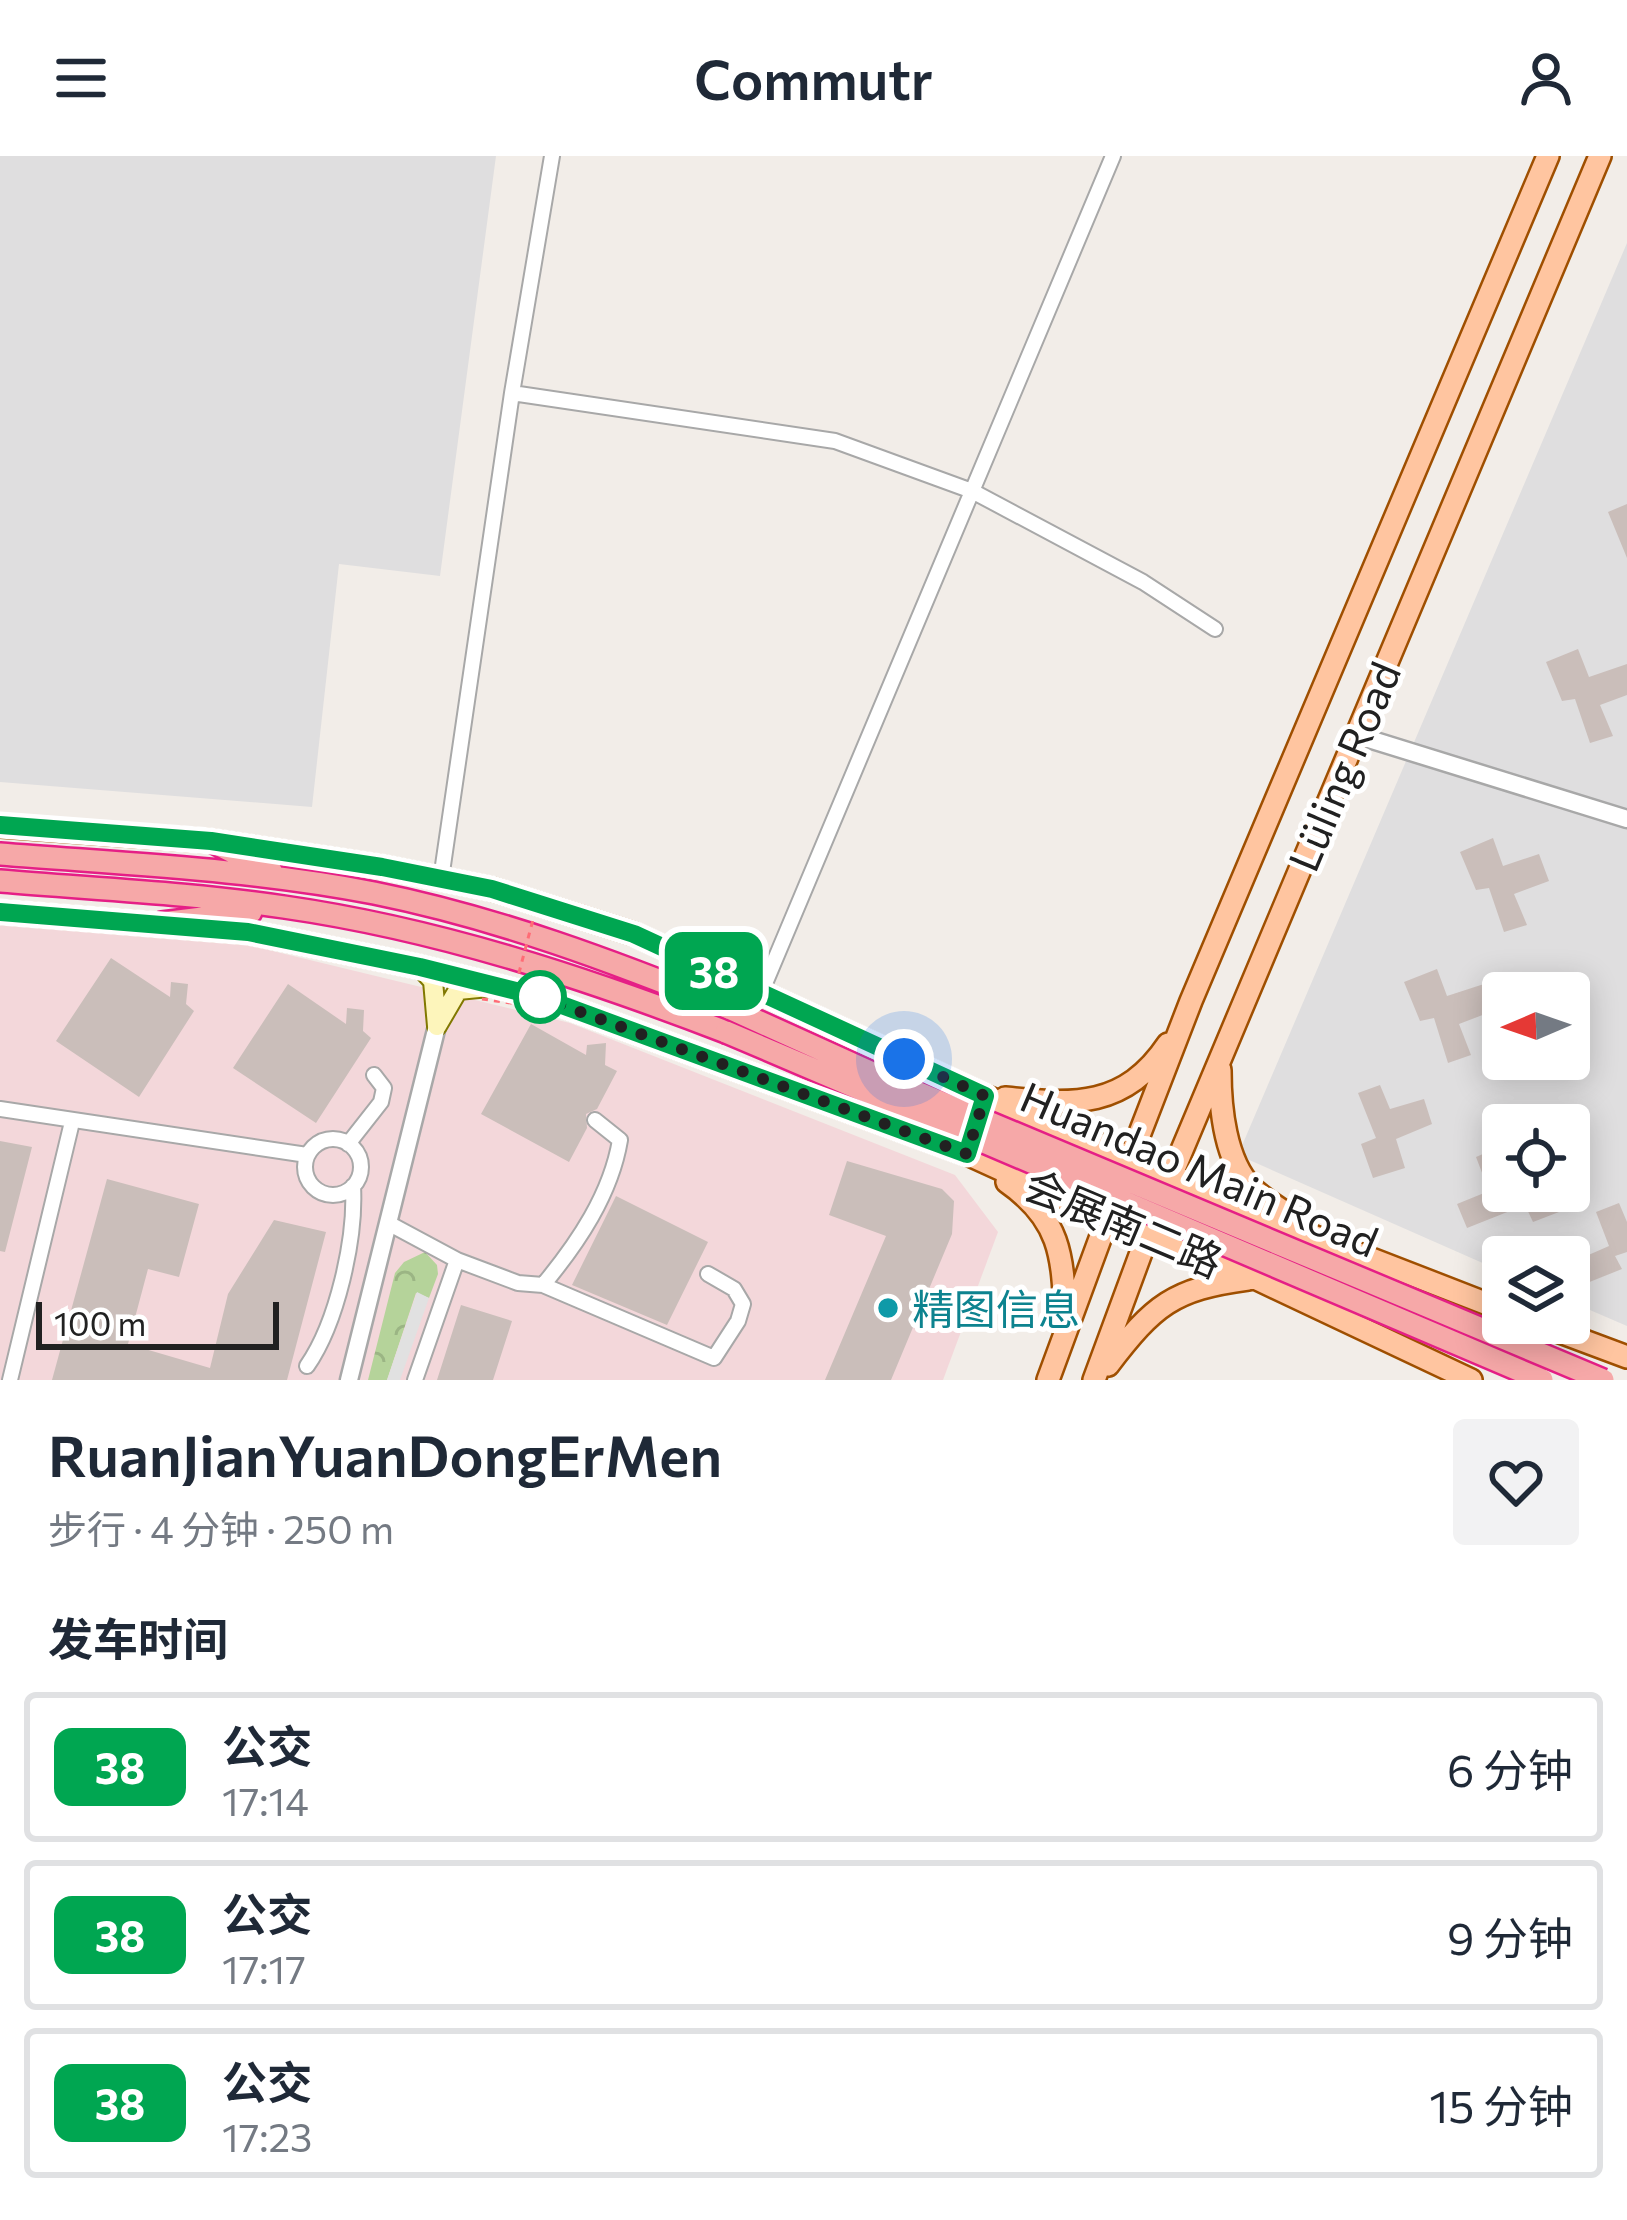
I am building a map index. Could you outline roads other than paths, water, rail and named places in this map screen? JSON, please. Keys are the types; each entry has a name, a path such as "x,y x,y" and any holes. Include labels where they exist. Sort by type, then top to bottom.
{"highway":[{"path":"211,841 283,878"},
{"name":"Huandao Main Road","path":"0,854 283,878 375,893 472,916 602,956 729,1021 1542,1380"},
{"name":"Huandao Main Road","path":"0,881 286,907 465,945 729,1021 888,1080 1603,1380"},
{"path":"162,923 286,907"}],"main road":[{"name":"Lüling Road","path":"1048,1380 1191,1001 1548,156"},
{"name":"Lüling Road","path":"1096,1380 1147,1236 1220,1056 1600,156"},
{"path":"0,826 211,841 441,879 492,889 634,934 985,1096 1320,1239 1482,1302"},
{"name":"会展南二路","path":"0,912 248,932 420,967 487,993 540,997 967,1154 1107,1219 1256,1278 1471,1380"},
{"path":"420,967 433,981 436,1026"},
{"path":"436,1026 458,990 487,993"},
{"path":"985,1096 1066,1103 1099,1098 1126,1087 1165,1048 1191,1001"},
{"path":"1220,1056 1220,1100 1242,1174 1251,1188 1320,1239"},
{"path":"985,1096 967,1154 1016,1188 1046,1218 1059,1246 1065,1331"},
{"path":"1096,1380 1136,1328 1174,1298 1208,1284 1256,1278"},
{"path":"1590,1343 1627,1357"}],"street":[{"path":"441,879 552,156"},
{"path":"761,993 1113,156"},
{"path":"512,393 835,441 972,491 1143,582 1215,629"},
{"path":"1356,735 1627,819"},
{"path":"349,1380 436,1026"},
{"path":"348,1144 381,1102 384,1088 374,1075"},
{"path":"0,1109 308,1155 328,1140 348,1144 360,1162 353,1186 349,1252 323,1342 307,1366"},
{"path":"543,1285 580,1238 617,1161 620,1140 595,1120"},
{"path":"10,1380 72,1122"},
{"path":"308,1155 307,1177 317,1191 341,1194 353,1186"},
{"path":"388,1223 458,1260 518,1283 543,1285 714,1358 738,1321 743,1304 734,1289 708,1274"},
{"path":"415,1380 458,1260"}],"place":[{"name":"精图信息","path":"888,1308"}]}
